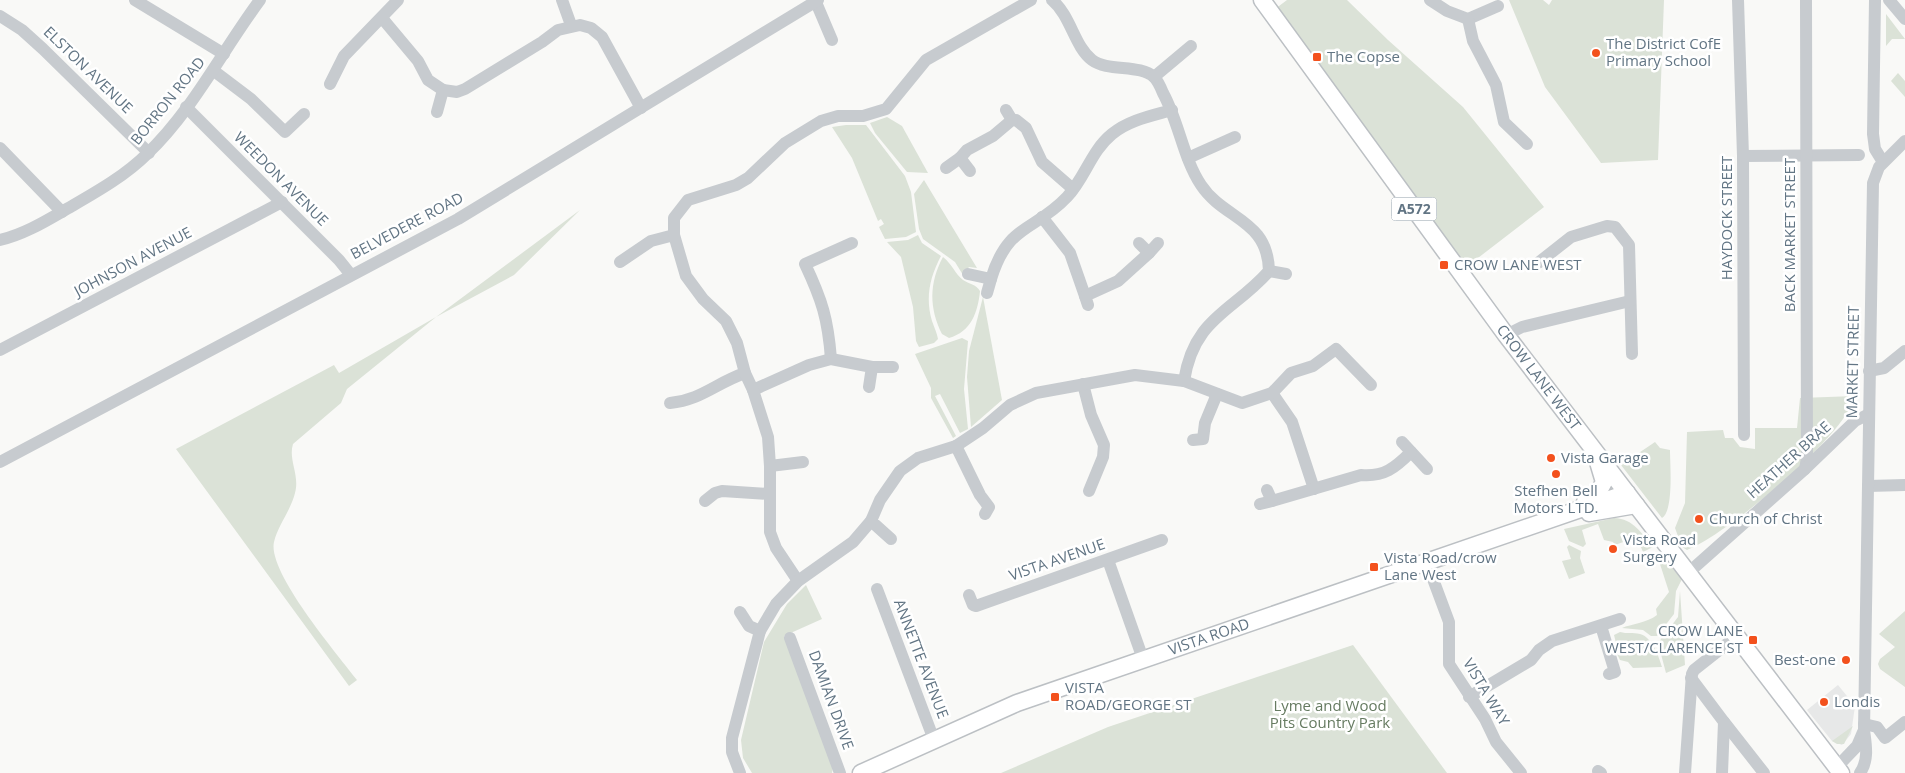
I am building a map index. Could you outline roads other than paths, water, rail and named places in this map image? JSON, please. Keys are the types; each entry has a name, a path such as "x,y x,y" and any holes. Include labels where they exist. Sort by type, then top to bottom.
{"main road":[{"name":"CROW LANE WEST","path":"1262,0 1506,335 1839,770"},
{"path":"1562,516 1594,498 1602,486 1604,475 1590,444"},
{"name":"VISTA ROAD","path":"861,773 1017,703 1427,563 1562,516 1604,499 1632,499"}],"street":[{"path":"135,0 224,54"},
{"name":"BORRON ROAD","path":"0,240 36,226 62,212 130,169 149,153 214,71 260,0"},
{"path":"330,84 344,56 398,0"},
{"path":"562,0 571,26"},
{"path":"798,581 772,539 769,524 770,466 768,437 753,390 745,373 737,344 726,321 703,299 686,276 674,235 674,218 688,200 736,185 748,178 785,143 821,121 838,116 864,116 886,109 926,60 1031,0"},
{"path":"1052,0 1066,16 1081,46 1091,60 1107,66 1145,72 1154,77 1172,110 1194,173 1206,193 1245,222 1264,244 1268,253 1269,271 1255,286 1212,320 1202,333 1190,357 1184,381"},
{"path":"1430,0 1447,11 1468,20 1498,6"},
{"name":"HAYDOCK STREET","path":"1738,0 1742,156 1744,436"},
{"name":"BACK MARKET STREET","path":"1805,469 1807,458 1806,0"},
{"path":"1875,0 1872,134 1874,145 1884,162"},
{"path":"1889,0 1905,19"},
{"path":"816,1 832,40"},
{"name":"BELVEDERE ROAD","path":"0,462 458,218 816,1"},
{"name":"ELSTON AVENUE","path":"0,16 22,30 43,48 149,153"},
{"path":"382,18 418,61 428,80 443,90 457,92 542,42 558,30 571,26 586,26 602,37 641,108"},
{"path":"1468,20 1473,41 1496,86 1504,122 1528,146"},
{"path":"1154,77 1191,46"},
{"path":"214,71 251,98 289,136 304,114"},
{"path":"437,112 443,90"},
{"name":"WEEDON AVENUE","path":"186,107 339,260 351,275"},
{"path":"987,293 1005,247 1021,230 1042,217 1067,197 1096,152 1112,134 1138,120 1172,110"},
{"path":"946,168 960,158 967,150 993,136 1009,115 1026,128 1038,156 1047,168 1073,189"},
{"path":"1188,158 1235,137"},
{"name":"MARKET STREET","path":"1860,773 1866,760 1864,727 1873,183 1876,173 1884,162 1905,141"},
{"path":"0,148 62,212"},
{"path":"1742,156 1859,155"},
{"path":"960,158 970,171"},
{"name":"JOHNSON AVENUE","path":"0,350 282,202"},
{"path":"1042,217 1070,253 1087,301 1118,281 1158,243"},
{"path":"1538,263 1571,237 1607,226 1615,227 1629,245 1632,354"},
{"path":"620,262 651,241 674,235"},
{"path":"831,359 829,326 822,299 799,267 852,243"},
{"path":"1140,243 1149,253"},
{"path":"1269,271 1286,274"},
{"path":"968,274 991,279"},
{"path":"1506,335 1522,327 1630,301"},
{"path":"740,773 732,752 732,738 760,631 776,604 798,581 852,542 870,521 880,500 900,471 918,458 956,446 1010,405 1027,396 1045,390 1134,374 1184,381 1242,403 1272,393 1291,373 1313,366 1336,349 1371,385"},
{"path":"1869,371 1884,368 1905,351"},
{"path":"753,390 809,365 831,359 872,367 893,368"},
{"path":"869,387 872,367"},
{"path":"669,402 693,400 719,383 745,373"},
{"path":"1084,384 1091,415 1104,445 1103,457 1090,484 1090,491"},
{"path":"1272,393 1292,422 1314,489"},
{"path":"1203,440 1205,423 1217,394"},
{"name":"HEATHER BRAE","path":"1688,573 1805,469 1855,421 1869,414"},
{"path":"1402,442 1427,469"},
{"path":"956,446 980,495 989,508"},
{"path":"1266,498 1314,489 1361,475 1375,476 1387,473 1411,452"},
{"path":"770,466 803,462"},
{"path":"1868,486 1905,485"},
{"path":"705,501 715,493 722,491 769,494"},
{"path":"870,521 891,539"},
{"name":"VISTA AVENUE","path":"969,595 972,604 976,606 1162,540"},
{"path":"1108,560 1143,659"},
{"name":"VISTA WAY","path":"1427,563 1449,622 1449,664 1485,719 1496,742 1521,773"},
{"name":"ANNETTE AVENUE","path":"877,589 934,740"},
{"path":"741,608 749,626 760,631"},
{"path":"1469,697 1531,660 1539,650 1552,640 1620,619"},
{"path":"1601,626 1615,672"},
{"path":"1685,773 1691,678 1694,670 1737,636"},
{"name":"DAMIAN DRIVE","path":"790,638 840,773"},
{"path":"1691,678 1764,773"},
{"path":"1722,773 1724,722"},
{"path":"1864,727 1878,727 1885,738 1905,722"},
{"name":"MARKET STREET","path":"1839,770 1857,746 1864,727"}],"place":[{"name":"The District CofE Primary School","path":"1596,53"},
{"name":"The Copse","path":"1317,57"},
{"name":"CROW LANE WEST","path":"1444,265"},
{"name":"Vista Garage","path":"1551,458"},
{"name":"Stefhen Bell Motors LTD.","path":"1556,474"},
{"name":"Church of Christ","path":"1699,519"},
{"name":"Vista Road Surgery","path":"1613,549"},
{"name":"Vista Road/crow Lane West","path":"1374,567"},
{"name":"CROW LANE WEST/CLARENCE ST","path":"1753,640"},
{"name":"Best-one","path":"1846,660"},
{"name":"VISTA ROAD/GEORGE ST","path":"1055,697"},
{"name":"Londis","path":"1824,702"}],"park label":[{"name":"Lyme and Wood Pits Country Park","path":"1330,714"}]}
